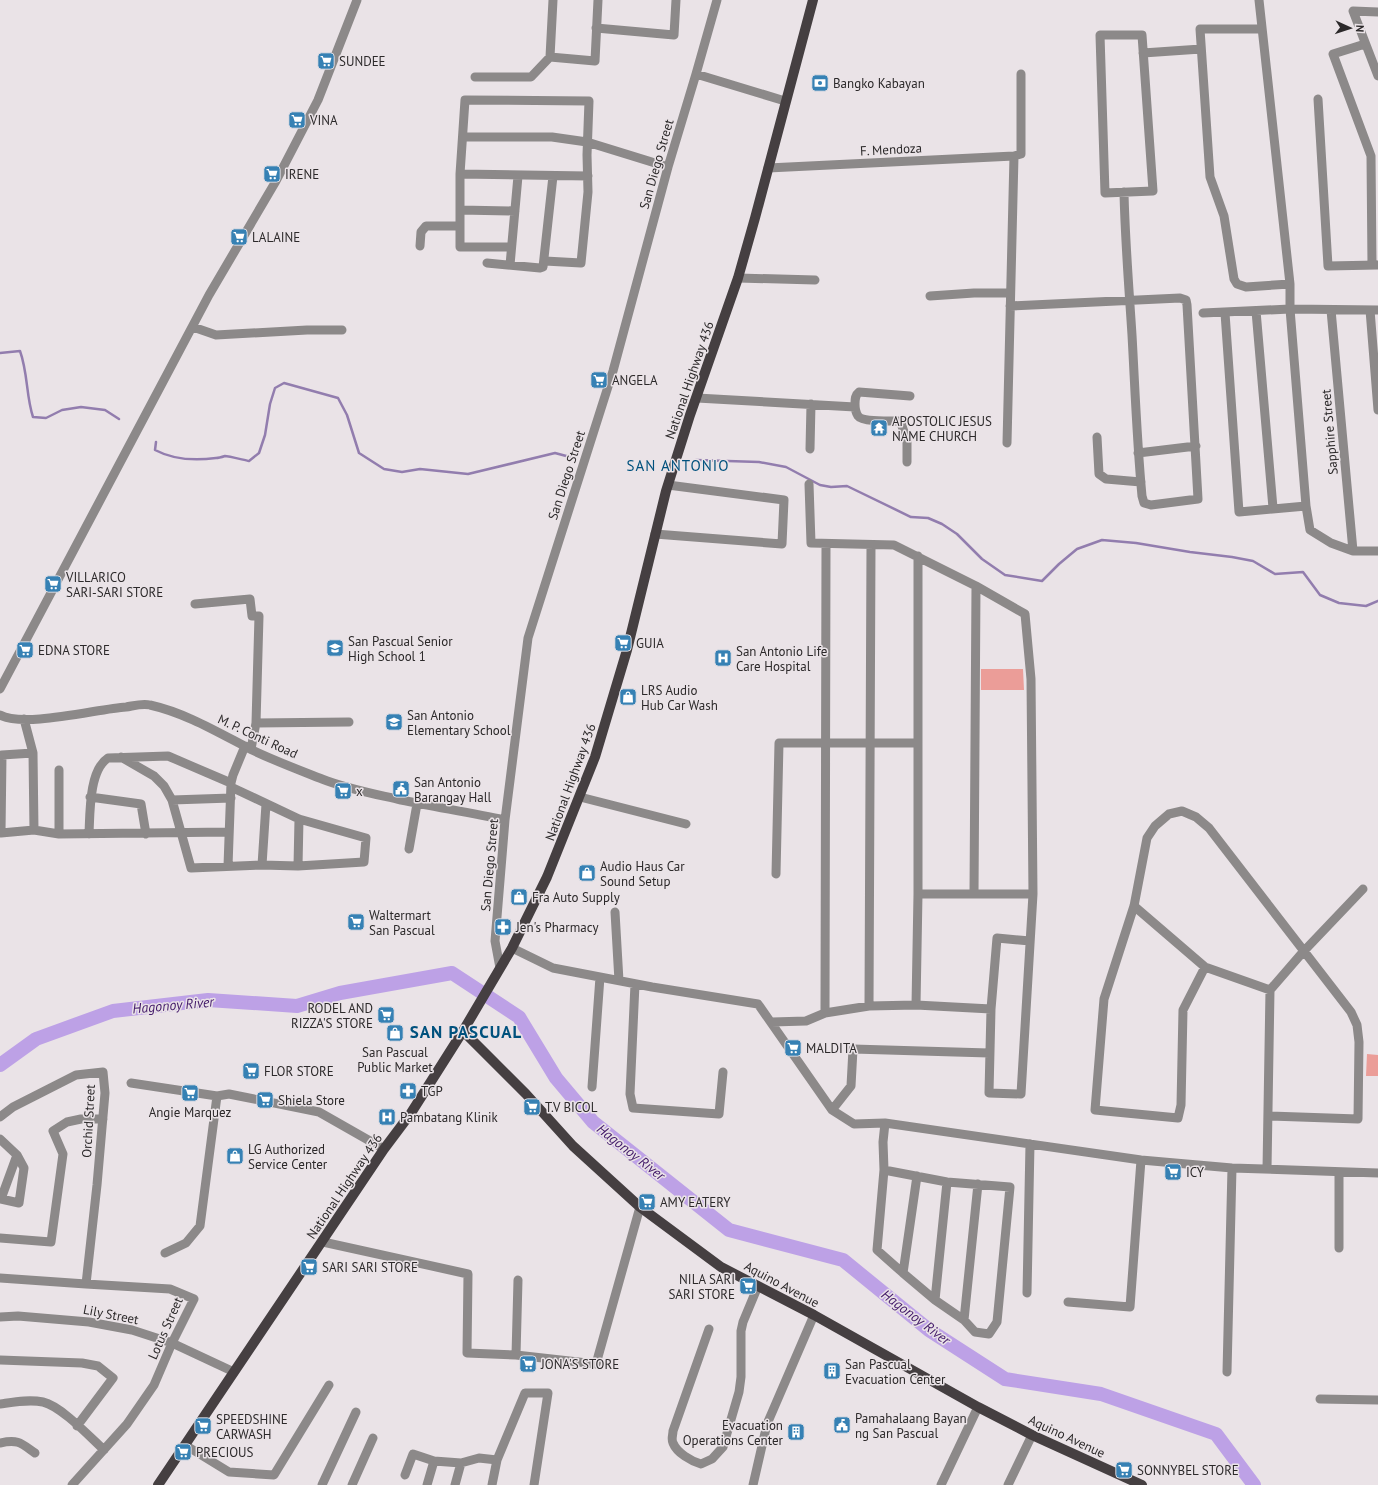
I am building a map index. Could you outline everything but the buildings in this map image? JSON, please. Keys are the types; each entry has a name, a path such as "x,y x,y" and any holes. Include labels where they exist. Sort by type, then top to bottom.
{"main road":[{"name":"National Highway 436","path":"158,1485 384,1149 411,1113 463,1031 512,948 548,877 595,758 627,650 654,534 668,485 738,278 812,0"},
{"name":"Aquino Avenue","path":"463,1031 526,1094 573,1146 640,1207 721,1267 814,1315 978,1407 1032,1435 1142,1485"}],"street":[{"path":"0,689 209,295 276,181 318,100 357,0"},
{"path":"475,77 531,77 550,57 553,0"},
{"path":"550,57 595,60 598,0"},
{"path":"596,28 674,35 676,0"},
{"name":"San Diego Street","path":"500,968 495,941 505,820 528,638 613,371 668,167 717,0"},
{"path":"1259,0 1290,284 1290,309 1306,506 1310,530 1331,543 1354,551 1378,550"},
{"path":"1378,12 1353,11 1378,76"},
{"path":"1261,29 1200,29 1210,177 1224,216 1234,278 1238,284 1246,287 1290,284"},
{"path":"1100,35 1142,35 1143,53 1153,192 1105,193 1100,35"},
{"path":"1318,99 1328,266 1375,265 1371,156 1333,54 1365,44"},
{"path":"1143,53 1201,49"},
{"path":"696,74 785,101"},
{"path":"1007,443 1014,156 1021,154 1021,74"},
{"path":"511,246 460,247 460,174 465,100 589,101 587,142 588,199 581,263 545,261"},
{"path":"463,137 552,137 587,142 668,167"},
{"name":"F. Mendoza","path":"768,168 1014,156"},
{"path":"460,174 588,176"},
{"path":"510,265 518,176"},
{"path":"487,263 540,268 543,267 545,261 553,176"},
{"path":"1010,306 1130,300 1180,298 1186,300 1198,479 1198,499 1156,504 1144,503 1138,453 1130,300 1124,192"},
{"path":"460,210 515,211"},
{"path":"420,246 421,232 426,226 460,226"},
{"path":"738,278 814,280"},
{"path":"930,296 974,293 1010,293"},
{"path":"1203,313 1290,309 1374,310 1378,410"},
{"name":"Sapphire Street","path":"1331,310 1354,551"},
{"path":"1256,311 1273,508"},
{"path":"1225,313 1239,512 1306,506"},
{"path":"193,327 216,335 306,330 342,330"},
{"path":"907,462 907,441 901,423 898,421 866,420 860,418 855,406 858,392 910,396"},
{"path":"697,398 855,406"},
{"path":"810,449 811,404"},
{"path":"1097,437 1099,474 1106,479 1141,482"},
{"path":"1138,453 1196,446"},
{"path":"809,484 811,543 894,545 976,586 1025,614 1031,679 1033,894 1021,1094 989,1093 989,1053 996,938 1030,941"},
{"path":"654,534 782,544 784,500 668,485"},
{"path":"825,1013 826,544"},
{"path":"869,1006 871,545"},
{"path":"916,1006 918,894 918,556"},
{"path":"974,894 976,586"},
{"path":"195,604 250,599 252,616 259,616 256,723 248,748 233,775 231,785 228,866"},
{"name":"M. P. Conti Road","path":"0,715 5,718 24,719 73,715 104,709 147,704 197,721 248,748 324,780 369,793 417,804 505,820"},
{"path":"24,719 33,753 34,830"},
{"path":"256,723 350,722"},
{"path":"776,874 779,743 918,743"},
{"path":"33,753 2,755 1,832 34,830 59,834 182,834 229,832"},
{"path":"89,834 90,797 99,766 102,762 108,758 120,757 168,756 299,819 366,838 364,862 298,866 262,865 191,868 172,800 164,786 154,776 120,757"},
{"path":"59,770 59,834"},
{"path":"90,797 141,804 146,834"},
{"path":"580,797 686,824"},
{"path":"172,800 231,798"},
{"path":"262,865 266,804"},
{"path":"409,849 417,804"},
{"path":"1205,967 1183,1010 1181,1105 1178,1118 1095,1110 1104,999 1134,906 1147,838 1155,826 1169,814 1182,811 1196,817 1209,828 1303,952 1351,1012 1357,1025 1359,1042 1358,1119 1268,1116"},
{"path":"298,866 299,819"},
{"path":"1267,1169 1270,990 1303,952 1363,889"},
{"path":"918,894 1033,894"},
{"path":"1134,906 1205,967 1270,990"},
{"path":"615,912 619,981"},
{"path":"512,948 553,968 635,984 758,1004 832,1110 854,1124 885,1123 1141,1160 1232,1168 1378,1173"},
{"path":"592,1087 600,977"},
{"path":"635,984 630,1094 633,1108 719,1114 723,1072"},
{"path":"772,1022 806,1021 825,1013 869,1006 992,1009"},
{"path":"832,1110 851,1086 853,1049 989,1053"},
{"name":"Orchid Street","path":"0,1117 12,1107 76,1075 103,1072 105,1093 103,1119 86,1284"},
{"path":"131,1083 217,1096 229,1094 319,1112 384,1149"},
{"path":"165,1253 186,1243 200,1226 217,1096"},
{"path":"0,1238 51,1242 63,1154 53,1131 67,1122 81,1118 103,1119"},
{"path":"885,1123 883,1142 884,1170 876,1250 935,1300 964,1320 975,1332 989,1334 996,1322 1019,1189 1030,1144"},
{"path":"0,1139 17,1155 24,1168 19,1204 0,1199 17,1155"},
{"path":"1068,1302 1130,1307 1141,1160"},
{"path":"1227,1372 1232,1168"},
{"path":"884,1170 947,1182 1019,1189"},
{"path":"1339,1172 1339,1248"},
{"path":"903,1273 917,1176"},
{"path":"935,1300 947,1182"},
{"path":"964,1320 978,1184"},
{"path":"1019,1189 1027,1293"},
{"path":"322,1242 468,1274 467,1352 516,1355 596,1364 640,1207"},
{"name":"Lotus Street","path":"0,1278 170,1289 194,1299 172,1343 154,1385 127,1424 72,1485"},
{"path":"516,1355 518,1280"},
{"path":"709,1329 672,1439 673,1444 690,1461 700,1464 712,1459 723,1448 739,1392 743,1322 758,1286"},
{"path":"753,1485 767,1424 814,1315"},
{"name":"Lily Street","path":"0,1317 18,1316 89,1322 132,1330 172,1343 234,1372"},
{"path":"0,1360 82,1363 98,1366 113,1378 77,1426"},
{"path":"185,1445 229,1472 274,1475 329,1385"},
{"path":"492,1485 497,1460 525,1393 548,1394 534,1485"},
{"path":"1320,1399 1378,1400"},
{"path":"0,1404 30,1401 44,1402 59,1410 104,1450"},
{"path":"941,1485 978,1407"},
{"path":"322,1485 356,1412"},
{"path":"1008,1485 1032,1435"},
{"path":"352,1485 373,1438"},
{"path":"0,1443 12,1440 21,1443 35,1454"},
{"path":"404,1475 413,1454 434,1461 461,1464 479,1458 497,1460"},
{"path":"427,1485 434,1461"},
{"path":"455,1485 461,1464"}],"shaded area":[{"path":"981,669 1023,669 1024,690 981,690"},
{"path":"1367,1054 1378,1055 1378,1076 1366,1076"}],"waterway":[{"path":"0,353 20,351 23,359 29,401 33,417 46,418 62,410 81,407 105,410 119,419"},
{"path":"156,442 155,450 177,458 200,459 225,456 249,461 259,453 265,435 270,404 275,388 284,383 338,398 347,415 359,453 384,469 402,472 420,469 468,474 555,453 570,457"},
{"path":"696,460 759,462 786,467 820,485 831,487 847,486 911,517 928,518 942,524 957,534 982,559 1005,575 1042,581 1077,549 1102,540 1136,543 1253,561 1275,574 1303,572 1320,595 1339,603 1366,606 1378,601"},
{"name":"Hagonoy River","path":"0,1065 36,1039 113,1011 208,1000 297,1006 340,993 452,973 519,1017 556,1078 593,1122 729,1230 843,1260 929,1330 1005,1379 1101,1394 1216,1434 1254,1485"}],"place":[{"name":"SUNDEE","path":"326,61"},
{"name":"Bangko Kabayan","path":"820,83"},
{"name":"VINA","path":"297,120"},
{"name":"IRENE","path":"272,174"},
{"name":"LALAINE","path":"239,237"},
{"name":"ANGELA","path":"599,380"},
{"name":"APOSTOLIC JESUS NAME CHURCH","path":"879,428"},
{"name":"VILLARICO SARI-SARI STORE","path":"53,584"},
{"name":"GUIA","path":"623,643"},
{"name":"San Pascual Senior High School 1","path":"335,648"},
{"name":"EDNA STORE","path":"25,650"},
{"name":"San Antonio Life Care Hospital","path":"723,658"},
{"name":"LRS Audio Hub Car Wash","path":"628,697"},
{"name":"San Antonio Elementary School","path":"394,722"},
{"name":"San Antonio Barangay Hall","path":"401,789"},
{"name":"x","path":"343,791"},
{"name":"Audio Haus Car Sound Setup","path":"587,873"},
{"name":"Fra Auto Supply","path":"519,897"},
{"name":"Waltermart San Pascual","path":"356,922"},
{"name":"Jen's Pharmacy","path":"503,927"},
{"name":"RODEL AND RIZZA'S STORE","path":"386,1015"},
{"name":"San Pascual Public Market","path":"395,1033"},
{"name":"MALDITA","path":"793,1048"},
{"name":"FLOR STORE","path":"251,1071"},
{"name":"TGP","path":"408,1091"},
{"name":"Angie Marquez","path":"190,1093"},
{"name":"Shiela Store","path":"265,1100"},
{"name":"T.V BICOL","path":"532,1107"},
{"name":"Pambatang Klinik","path":"387,1117"},
{"name":"LG Authorized Service Center","path":"235,1156"},
{"name":"ICY","path":"1173,1172"},
{"name":"AMY EATERY","path":"647,1202"},
{"name":"SARI SARI STORE","path":"309,1267"},
{"name":"NILA SARI SARI STORE","path":"748,1286"},
{"name":"JONA'S STORE","path":"528,1364"},
{"name":"San Pascual Evacuation Center","path":"832,1371"},
{"name":"Pamahalaang Bayan ng San Pascual","path":"842,1425"},
{"name":"SPEEDSHINE CARWASH","path":"203,1426"},
{"name":"Evacuation Operations Center","path":"796,1432"},
{"name":"PRECIOUS","path":"183,1452"},
{"name":"SONNYBEL STORE","path":"1124,1470"}],"district":[{"name":"SAN ANTONIO","path":"678,466"},
{"name":"SAN PASCUAL","path":"466,1032"}]}
